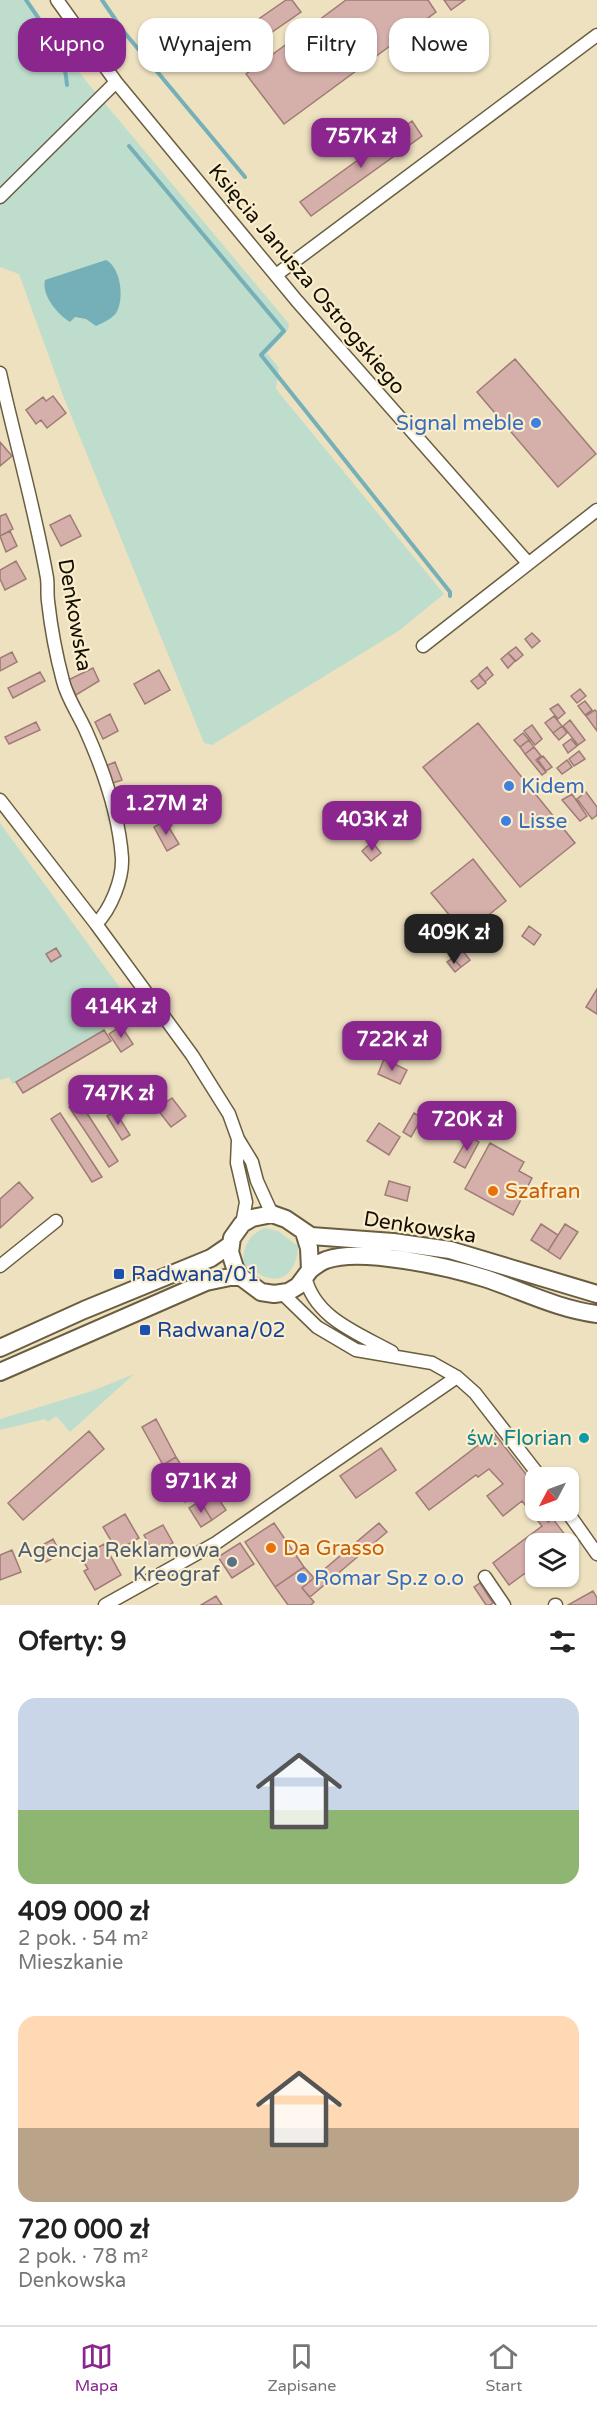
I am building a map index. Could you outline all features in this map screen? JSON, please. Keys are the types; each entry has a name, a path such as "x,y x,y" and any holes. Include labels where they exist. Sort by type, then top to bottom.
{"main road":[{"path":"262,1214 272,1214 286,1219 304,1232 309,1248 308,1273 298,1286 282,1293 261,1292 241,1277 232,1260 230,1245 242,1224 262,1214"},
{"name":"Denkowska","path":"304,1232 321,1239 342,1238 393,1242 450,1250 597,1294"},
{"path":"0,1348 84,1310 211,1258 230,1245"},
{"name":"Denkowska","path":"308,1273 327,1259 351,1256 410,1261 483,1278 554,1304 597,1314"},
{"path":"0,1372 206,1282 230,1276 241,1277"}],"street":[{"name":"Księcia Janusza Ostrogskiego","path":"57,0 116,82 276,274 383,400 528,563"},
{"path":"276,274 597,35"},
{"path":"0,197 116,82"},
{"name":"Denkowska","path":"0,373 37,530 47,580 53,634 64,684 87,732 103,777 115,817 122,855 122,871 111,903 96,924"},
{"path":"423,646 597,510"},
{"path":"0,800 96,924 192,1055 229,1114 238,1139 252,1162 272,1214"},
{"path":"238,1139 237,1163 246,1202 242,1224"},
{"path":"0,1266 56,1221"},
{"path":"308,1273 312,1297 319,1307 340,1324 401,1357"},
{"path":"282,1293 317,1327 356,1350 432,1364 457,1377 475,1393 532,1467"},
{"path":"112,1604 216,1543 457,1377"},
{"path":"574,1521 597,1554"},
{"path":"484,1577 504,1605"}],"green space":[{"path":"0,0 29,0 41,18 18,18 18,72 79,72 289,324 288,330 267,353 279,368 276,389 444,594 400,630 212,745 204,743 64,398 19,274 0,267"},
{"path":"0,823 136,1010 13,1084 9,1077 0,1080"},
{"path":"265,1228 278,1231 298,1246 291,1270 282,1277 266,1277 243,1264 248,1242 254,1234"},
{"path":"134,1374 70,1432 56,1416 48,1422 45,1419 0,1430 0,1419 92,1391"}],"water":[{"path":"106,260 115,269 120,282 121,296 117,312 96,326 86,319 75,317 70,322 60,315 48,298 44,286 45,280"}],"building":[{"path":"286,0 292,0 301,12 292,18 285,18 285,23 273,31 273,18 260,18"},
{"path":"346,0 428,0 436,12 428,18 389,18 389,47 377,55 377,18 322,18"},
{"path":"444,0 465,0 451,10"},
{"path":"285,45 285,72 355,72 284,124 246,74 273,72 273,54"},
{"path":"412,121 422,136 311,216 300,202"},
{"name":"Signal meble","path":"515,359 596,454 558,487 477,392"},
{"path":"53,396 66,413 47,428 41,420 36,424 26,410 43,397 46,401"},
{"path":"0,442 12,456 0,466"},
{"path":"6,514 13,529 0,536 0,516"},
{"path":"70,515 81,536 61,546 50,525"},
{"path":"10,531 17,546 6,552 0,536"},
{"path":"16,561 26,579 5,590 0,579 0,570"},
{"path":"532,633 540,641 532,648 525,639"},
{"path":"516,647 523,655 516,661 508,653"},
{"path":"12,652 17,662 0,671 0,658"},
{"path":"508,653 515,661 508,668 501,659"},
{"path":"487,667 493,675 485,682 479,674"},
{"path":"93,668 99,681 76,695 68,680"},
{"path":"159,670 170,690 145,704 134,684"},
{"path":"40,672 45,681 13,698 8,688"},
{"path":"479,675 486,683 478,689 471,681"},
{"path":"580,689 586,696 577,703 571,696"},
{"path":"585,701 592,710 585,715 578,706"},
{"path":"558,704 565,713 558,719 550,709"},
{"path":"595,710 597,712 597,731 586,716"},
{"path":"110,714 118,731 103,739 95,722"},
{"path":"554,716 562,726 553,733 545,723"},
{"path":"570,720 585,740 578,745 563,726"},
{"path":"36,722 40,730 9,744 5,737"},
{"path":"478,723 575,843 520,887 423,767"},
{"path":"532,725 542,739 535,745 524,731"},
{"path":"562,726 567,733 559,740 553,733"},
{"path":"523,733 529,740 520,747 514,740"},
{"path":"571,739 577,746 568,753 563,745"},
{"path":"529,740 534,747 525,754 520,747"},
{"path":"534,747 541,756 536,760 546,772 542,775 525,754"},
{"path":"579,751 585,759 574,766 569,759"},
{"path":"543,756 552,767 546,771 538,760"},
{"path":"567,760 572,767 562,774 557,768"},
{"path":"115,762 122,780 110,784 103,767"},
{"path":"586,792 597,807 597,815 592,819 577,799"},
{"path":"572,794 587,816 580,821 562,800"},
{"path":"165,821 179,844 167,851 154,827"},
{"path":"372,842 381,853 371,861 362,851"},
{"path":"473,859 506,901 465,934 431,893"},
{"path":"529,926 541,935 534,945 522,936"},
{"path":"56,948 61,956 51,962 46,954"},
{"path":"462,950 470,960 461,967 453,958"},
{"path":"453,958 461,967 455,972 447,962"},
{"path":"597,989 597,1014 586,1007"},
{"path":"121,1026 133,1044 121,1052 109,1034"},
{"path":"104,1030 111,1041 23,1093 16,1082"},
{"path":"384,1059 407,1070 400,1084 378,1074"},
{"path":"151,1084 156,1095 141,1103 135,1093"},
{"path":"172,1098 186,1116 171,1127 157,1109"},
{"path":"79,1101 118,1161 109,1167 69,1107"},
{"path":"115,1111 130,1135 122,1140 107,1116"},
{"path":"60,1113 102,1177 92,1182 51,1119"},
{"path":"414,1113 422,1118 411,1137 403,1132"},
{"path":"379,1123 400,1137 389,1155 367,1141"},
{"path":"469,1136 479,1142 465,1168 454,1162"},
{"path":"490,1143 524,1162 519,1171 532,1178 513,1215 465,1189"},
{"path":"389,1181 410,1187 407,1201 385,1195"},
{"path":"19,1182 33,1198 0,1228 0,1199"},
{"path":"541,1224 558,1235 548,1251 531,1240"},
{"path":"565,1224 578,1232 560,1259 548,1251"},
{"path":"156,1419 176,1457 163,1465 142,1427"},
{"path":"89,1431 104,1449 23,1520 8,1503"},
{"path":"494,1433 525,1473 525,1505 522,1501 503,1516 487,1496 503,1484 489,1469 478,1477 476,1475 429,1510 416,1493"},
{"path":"381,1448 396,1470 356,1498 340,1476"},
{"path":"176,1457 186,1473 173,1481 163,1465"},
{"path":"186,1473 198,1494 185,1502 173,1481"},
{"path":"214,1492 226,1510 212,1520 200,1501"},
{"path":"200,1501 212,1520 201,1527 189,1508"},
{"path":"125,1514 139,1538 117,1551 103,1527"},
{"path":"538,1521 555,1521 564,1533 533,1533 542,1526"},
{"path":"274,1523 304,1567 275,1587 245,1542"},
{"path":"379,1523 387,1532 310,1597 302,1588"},
{"path":"163,1525 173,1543 154,1553 144,1535"},
{"path":"53,1539 61,1554 46,1562 39,1547"},
{"path":"525,1539 525,1573 509,1585 493,1563"},
{"path":"240,1543 254,1564 232,1578 218,1557"},
{"path":"104,1544 121,1575 95,1590 84,1571 88,1569 81,1557"},
{"path":"12,1550 21,1572 0,1580 0,1555"},
{"path":"304,1567 314,1578 302,1588 314,1602 311,1605 288,1605 275,1587"},
{"path":"480,1583 493,1603 490,1605 486,1605 474,1587"},
{"path":"593,1591 597,1598 597,1605 568,1605"},
{"path":"216,1596 222,1605 201,1605"}],"waterway":[{"path":"26,0 58,50 67,85"},
{"path":"102,0 124,32 245,177"},
{"path":"129,146 284,331 261,355 450,592 450,596"}],"place":[{"name":"Signal meble","path":"536,423"},
{"name":"Kidem","path":"509,786"},
{"name":"Lisse","path":"506,821"},
{"name":"Szafran","path":"493,1191"},
{"name":"Radwana/01","path":"119,1274"},
{"name":"Radwana/02","path":"145,1330"},
{"name":"św. Florian","path":"584,1438"},
{"name":"Da Grasso","path":"271,1548"},
{"name":"Agencja Reklamowa Kreograf","path":"232,1562"},
{"name":"Romar Sp.z o.o","path":"302,1578"}]}
